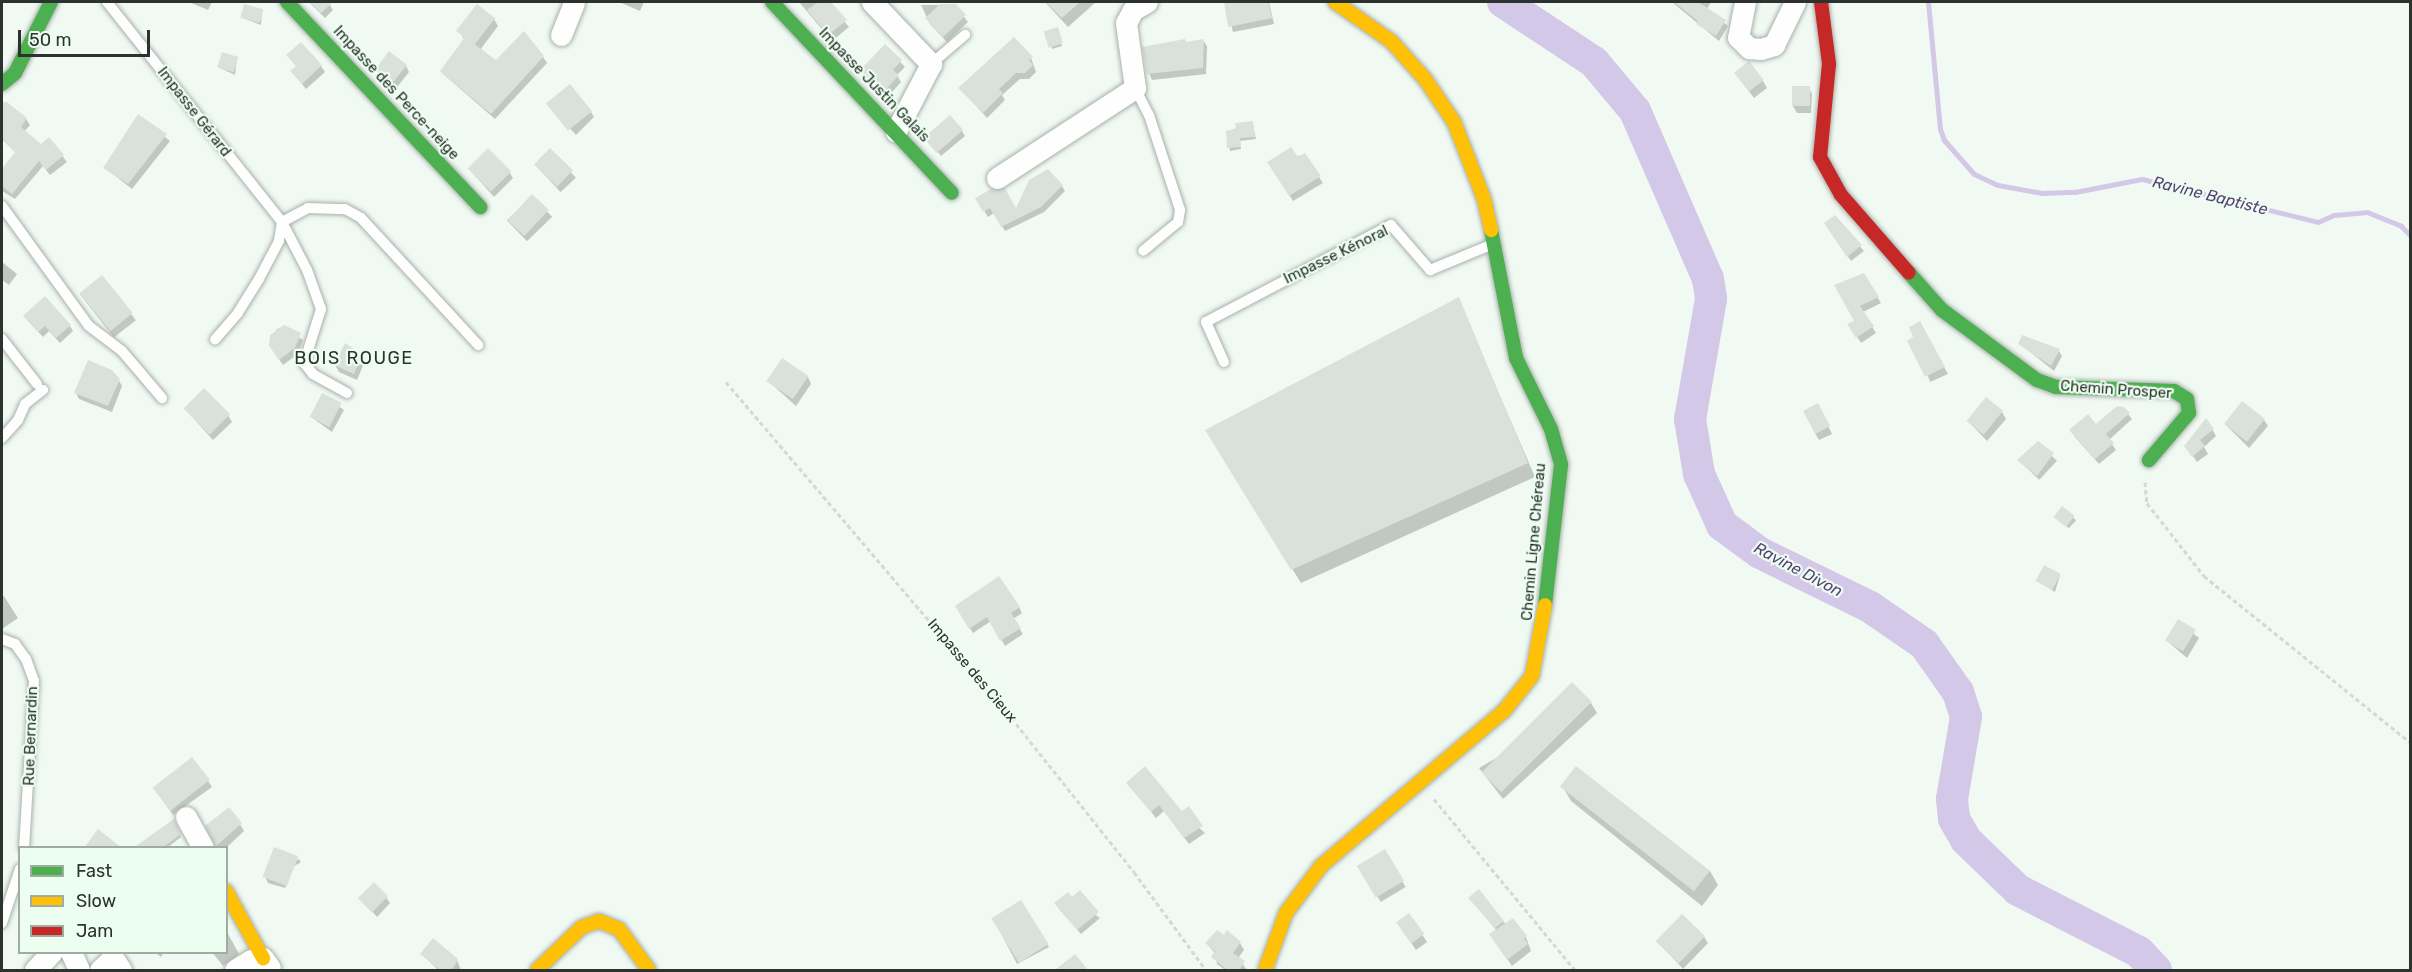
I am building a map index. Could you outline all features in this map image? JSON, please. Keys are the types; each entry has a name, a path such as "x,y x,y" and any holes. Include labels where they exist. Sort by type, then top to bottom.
{"street":[{"path":"2,84 15,73 45,20 51,2"},
{"name":"Impasse des Perce-neige","path":"287,2 480,207"},
{"path":"561,35 574,2"},
{"name":"Impasse Justin Galais","path":"772,2 952,193"},
{"path":"872,2 931,64 896,131"},
{"path":"997,178 1135,88 1126,23 1133,10 1147,2"},
{"name":"Chemin Ligne Chéreau","path":"1265,970 1286,913 1321,866 1504,711 1532,676 1542,632 1561,465 1551,429 1516,358 1496,243 1471,161 1454,122 1431,87 1391,42 1335,2"},
{"path":"1745,2 1738,37 1749,48 1761,50 1774,45 1795,2"},
{"name":"Chemin Prosper","path":"1821,2 1829,64 1820,157 1841,195 1942,310 2037,380 2056,387 2174,391 2187,399 2189,414 2149,460"},
{"path":"186,817 202,846"},
{"path":"228,895 267,964"},
{"path":"537,970 582,927 599,921 619,929 649,970"},
{"path":"35,970 50,954"},
{"path":"72,954 79,970"},
{"path":"100,970 113,958 121,970"},
{"path":"235,970 251,960 267,964"}],"lane":[{"name":"Impasse Gérard","path":"107,2 282,222 307,270 321,309 304,363 313,374 347,393"},
{"path":"931,64 965,35"},
{"path":"1135,88 1149,115 1180,210 1178,222 1143,251"},
{"path":"2,206 89,326 122,351 162,398"},
{"path":"215,339 238,313 259,279 279,240 282,222 309,208 324,206 345,209 361,218 478,345"},
{"name":"Impasse Kénoral","path":"1224,362 1206,322 1391,225 1431,270 1496,243"},
{"path":"2,339 40,387 25,404 18,420 2,438"},
{"name":"Rue Bernardin","path":"2,639 15,644 26,658 34,681 24,846"},
{"path":"2,923 18,875"}],"path":[{"name":"Impasse des Cieux","path":"726,382 1002,706 1134,872 1206,970"},
{"path":"2149,460 2144,480 2147,503 2204,576 2410,742"},
{"path":"1420,781 1575,970"}],"building":[{"path":"310,2 333,2 321,13"},
{"path":"818,2 831,2 847,20 828,35 807,10"},
{"path":"1046,2 1080,2 1062,18"},
{"path":"1224,2 1268,2 1272,18 1228,27"},
{"path":"1674,2 1698,2 1726,20 1716,36 1696,24 1698,21"},
{"path":"244,4 263,9 260,23 240,18"},
{"path":"477,4 495,18 474,45 456,31"},
{"path":"940,4 956,4 966,15 943,37 925,18"},
{"path":"1058,27 1063,43 1049,48 1044,31"},
{"path":"524,31 544,56 491,114 440,71 465,37 496,60"},
{"path":"1014,37 1033,57 1029,60 1033,65 1025,73 1016,73 999,89 1003,93 983,113 958,88"},
{"path":"1185,39 1186,42 1204,39 1203,68 1147,74 1142,47"},
{"path":"301,42 322,65 302,84 290,71 296,66 286,55"},
{"path":"885,44 902,60 893,70 899,75 883,93 860,70"},
{"path":"389,51 407,65 390,86 375,70"},
{"path":"222,52 238,57 234,72 217,67"},
{"path":"1749,61 1764,80 1749,92 1734,73"},
{"path":"570,84 592,111 568,131 546,104"},
{"path":"1792,86 1810,86 1810,106 1792,106"},
{"path":"2,102 7,102 27,118 21,127 41,144 49,137 64,155 46,170 39,161 12,194 2,186 2,169 15,152 2,138"},
{"path":"138,114 167,134 128,184 103,168"},
{"path":"950,115 963,130 937,153 924,138"},
{"path":"1253,121 1255,137 1240,138 1241,147 1227,148 1226,131 1236,129 1235,123"},
{"path":"1291,147 1298,157 1305,153 1321,176 1289,196 1267,162"},
{"path":"488,148 511,171 491,192 467,169"},
{"path":"550,148 573,170 557,187 534,165"},
{"path":"1048,169 1063,185 1041,207 1001,227 990,208 983,212 975,198 991,189 1005,188 1016,208 1029,180"},
{"path":"532,194 549,210 524,236 507,220"},
{"path":"1835,215 1862,245 1847,257 1824,223"},
{"path":"1864,273 1879,297 1860,306 1874,326 1856,338 1847,324 1854,321 1834,285"},
{"path":"102,275 133,313 110,331 79,293"},
{"path":"45,296 71,325 56,338 45,326 38,332 23,316"},
{"path":"1459,297 1528,463 1291,570 1205,430"},
{"path":"1920,321 1945,367 1925,377 1907,341 1913,337 1909,327"},
{"path":"284,325 301,333 295,348 279,360 269,346 270,335"},
{"path":"2022,335 2060,349 2051,366 2018,344"},
{"path":"345,343 362,354 354,374 334,365"},
{"path":"782,358 809,376 793,399 766,381"},
{"path":"88,360 112,370 120,379 108,406 74,393"},
{"path":"204,388 230,414 210,435 183,409"},
{"path":"322,393 342,403 329,427 310,417"},
{"path":"1986,397 2003,411 1984,435 1966,421"},
{"path":"2242,401 2265,419 2247,442 2224,424"},
{"path":"1818,403 1830,426 1815,434 1803,411"},
{"path":"2117,406 2124,407 2130,413 2106,434 2114,443 2095,459 2069,430 2088,414 2096,424"},
{"path":"2206,418 2214,429 2200,440 2205,446 2192,457 2184,446"},
{"path":"2038,441 2054,453 2037,476 2017,460"},
{"path":"2062,506 2075,516 2066,527 2053,517"},
{"path":"2044,565 2061,574 2052,590 2036,581"},
{"path":"999,576 1020,607 1011,613 1021,628 1000,641 987,617 969,629 955,606"},
{"path":"2178,619 2196,630 2183,651 2165,640"},
{"path":"1572,682 1592,702 1501,792 1481,773"},
{"path":"192,757 210,780 170,811 153,788"},
{"path":"1145,766 1182,811 1189,806 1203,826 1184,838 1159,805 1151,812 1126,783"},
{"path":"1576,766 1710,871 1694,891 1560,786"},
{"path":"229,807 242,823 216,846 205,826"},
{"path":"174,819 181,834 165,846 136,846"},
{"path":"98,829 119,846 85,846"},
{"path":"274,847 298,856 287,886 263,877"},
{"path":"1385,849 1404,881 1376,898 1357,866"},
{"path":"374,882 388,896 372,912 358,898"},
{"path":"1479,889 1504,921 1495,928 1468,898"},
{"path":"1080,890 1099,912 1077,930 1054,903 1068,892 1072,897"},
{"path":"1021,900 1049,944 1019,963 991,919"},
{"path":"1409,913 1424,934 1411,943 1396,922"},
{"path":"1682,914 1705,936 1679,964 1656,941"},
{"path":"1513,918 1527,936 1524,939 1528,944 1507,960 1489,934"},
{"path":"1217,930 1224,935 1227,930 1241,942 1233,953 1245,961 1239,970 1227,970 1211,957 1215,951 1205,943"},
{"path":"433,938 458,959 452,970 440,970 420,954"},
{"path":"1075,954 1088,970 1055,970"}],"waterway":[{"name":"Ravine Divon","path":"1503,2 1594,62 1635,111 1708,279 1711,299 1690,419 1699,474 1722,525 1760,553 1870,607 1924,644 1958,692 1966,717 1952,799 1954,819 1966,840 2018,890 2139,952 2156,970"},
{"name":"Ravine Baptiste","path":"1928,2 1940,129 1944,140 1974,174 1998,185 2042,193 2075,192 2142,179 2318,222 2334,215 2367,212 2401,226 2410,235"}],"traffic: fast":[{"path":"2,84 15,73 51,2"},
{"path":"287,2 480,207"},
{"path":"772,2 952,193"},
{"path":"1491,230 1516,358 1551,429 1561,465 1545,605"},
{"path":"1909,273 1942,310 2037,380 2056,387 2174,391 2187,399 2189,413 2149,460"}],"traffic: slow":[{"path":"1335,2 1391,41 1425,79 1454,122 1484,199 1491,230"},
{"path":"1265,970 1286,913 1321,866 1504,711 1532,676 1545,605"},
{"path":"228,895 263,958"},
{"path":"537,970 582,927 599,921 619,929 649,970"}],"traffic: jam":[{"path":"1821,2 1829,64 1820,157 1841,195 1909,273"}],"district":[{"name":"BOIS ROUGE","path":"354,358"}]}
